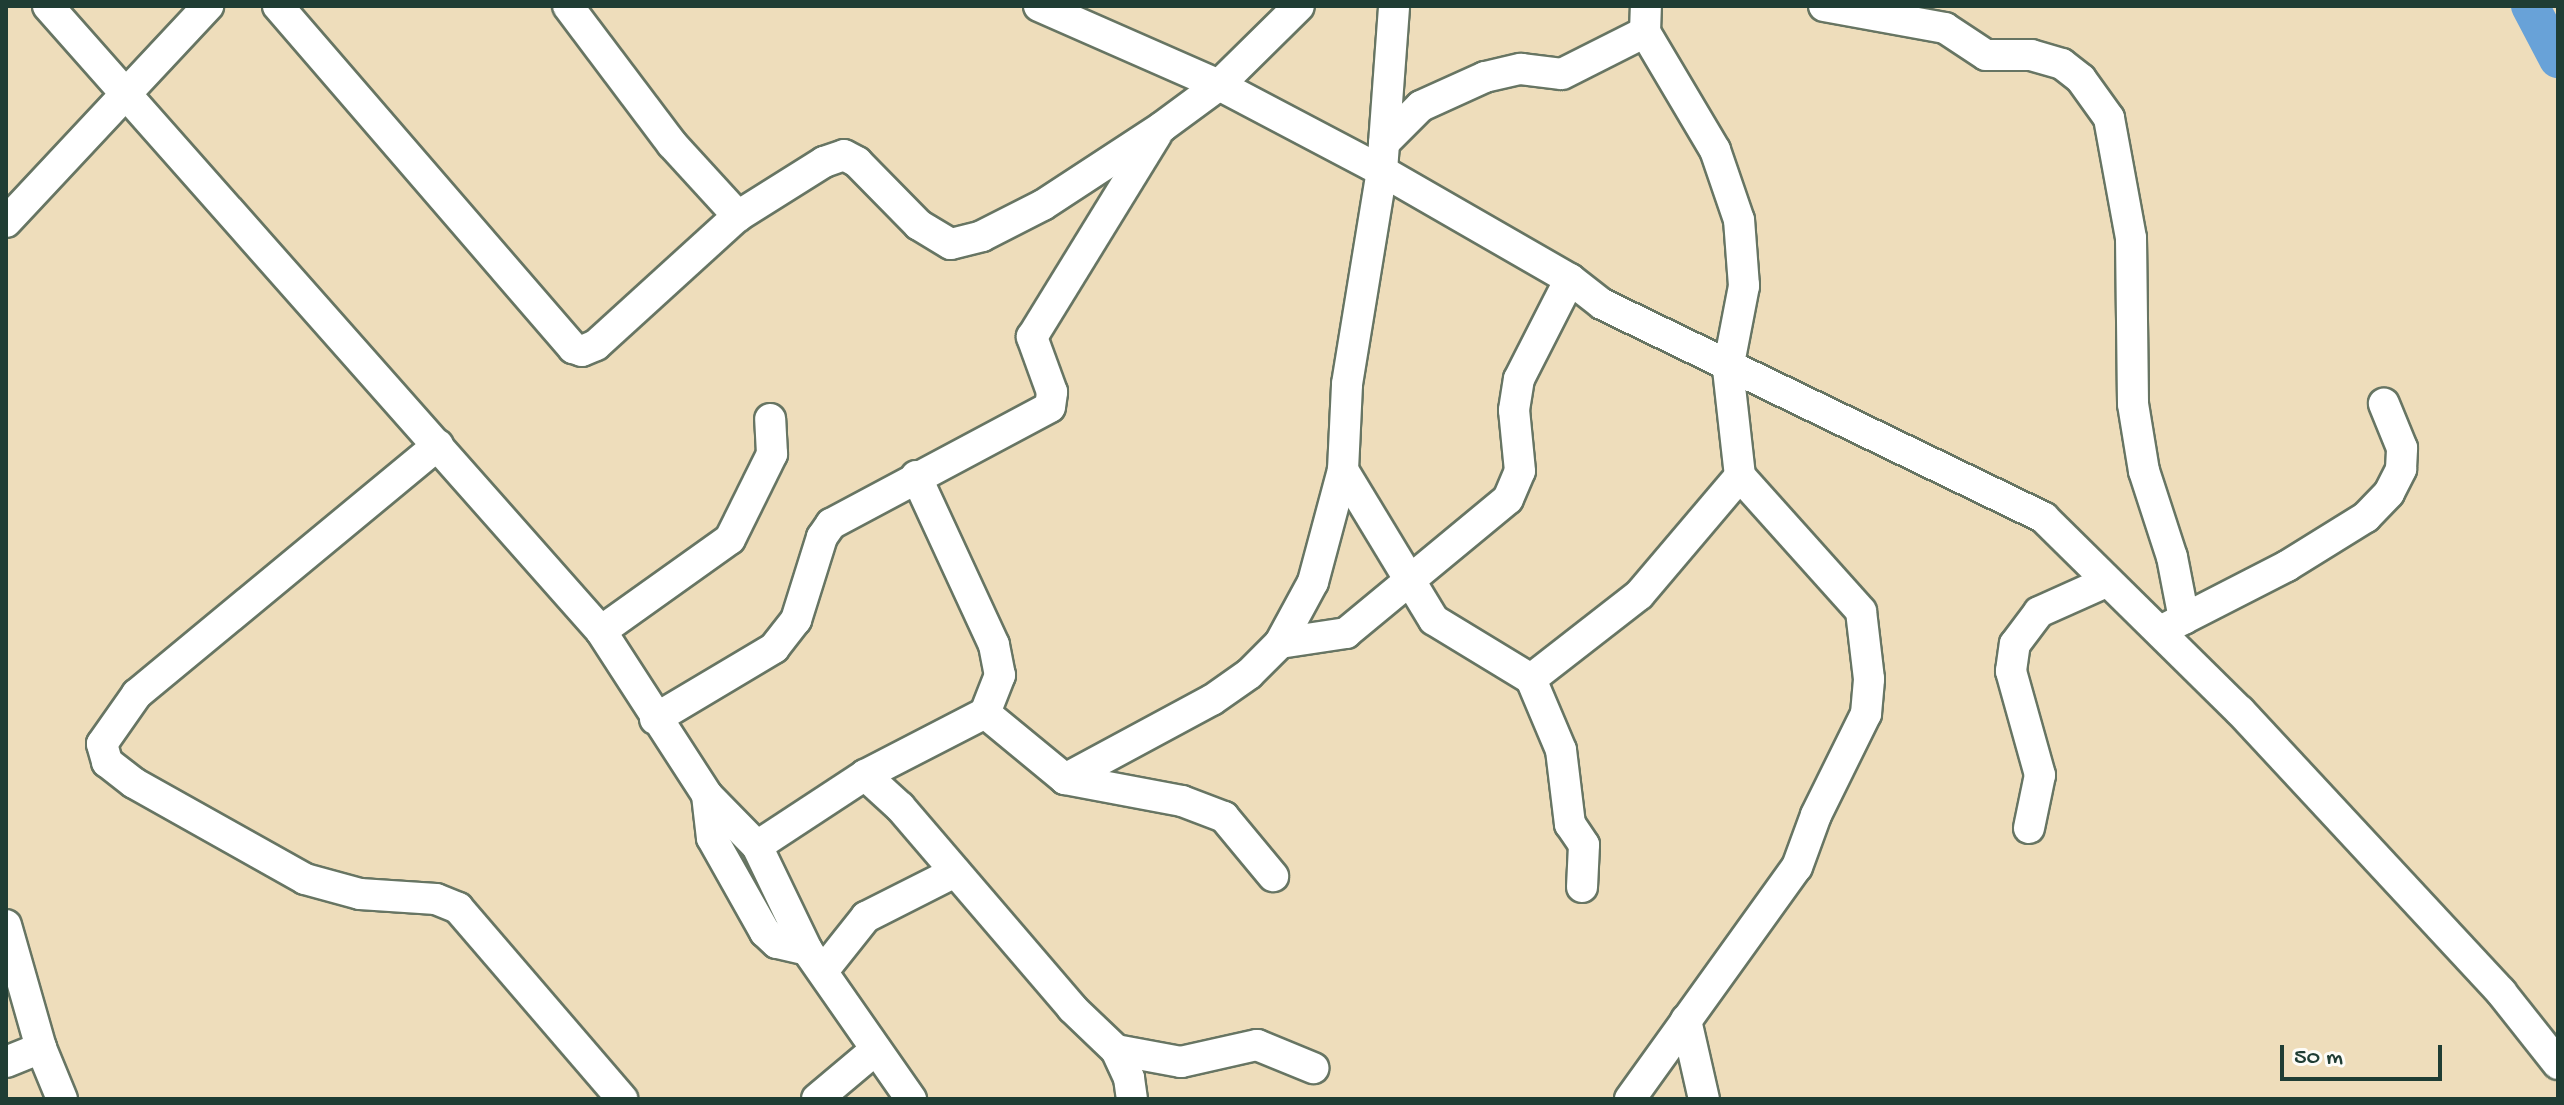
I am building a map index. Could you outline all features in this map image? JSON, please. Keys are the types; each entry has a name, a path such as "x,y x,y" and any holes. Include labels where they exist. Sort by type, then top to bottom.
{"street":[{"path":"48,6 130,95 601,631 655,719 707,795 757,846 815,961 874,1051 911,1099"},
{"path":"6,222 130,95 208,6"},
{"path":"278,6 573,348 582,351 596,345 738,216 824,162 844,155 857,162 919,225 951,244 982,236 1043,205 1162,127 1219,85 1299,6"},
{"path":"568,6 634,97 738,216"},
{"path":"1039,6 1383,157 1570,279 1602,304 1647,306 1694,334 1720,365 2044,518 2106,582 2173,625 2501,992 2558,1064"},
{"path":"1065,779 1212,700 1249,674 1280,643 1313,582 1343,470 1347,384 1383,157 1394,6"},
{"path":"1824,6 1945,28 1986,55 2031,55 2062,64 2081,79 2109,118 2131,238 2133,404 2144,471 2172,557 2173,625"},
{"path":"1386,108 1421,106 1502,71 1562,74 1646,19 1715,150 1739,220 1744,286 1720,365 1740,476 1861,611 1869,679 1866,714 1821,803 1797,867 1630,1099"},
{"path":"1383,157 1421,106"},
{"path":"655,719 774,648 796,620 822,537 831,524 1050,407 1052,392 1032,337 1091,250 1162,127"},
{"path":"1280,643 1346,633 1508,499 1520,471 1514,410 1519,379 1570,279"},
{"path":"2173,625 2366,517 2389,493 2401,469 2402,448 2384,404"},
{"path":"601,631 730,539 772,454 770,419"},
{"path":"438,445 137,694 115,720 102,744 107,762 134,783 305,879 360,894 436,899 458,908 622,1099"},
{"path":"1343,470 1434,620 1531,679 1561,750 1570,824 1584,845 1582,887"},
{"path":"757,846 865,775 985,713 1000,675 994,645 916,476"},
{"path":"1531,679 1639,595 1740,476"},
{"path":"2029,828 2040,775 2011,671 2015,644 2039,612 2106,582"},
{"path":"985,713 1065,779 1182,801 1224,817 1273,876"},
{"path":"865,775 955,872 1072,1008 1116,1050 1129,1078 1132,1099"},
{"path":"707,795 712,838 756,919 777,943 815,961"},
{"path":"815,961 866,917 955,872"},
{"path":"6,925 41,1048 62,1099"},
{"path":"1686,1020 1704,1099"},
{"path":"1116,1050 1181,1062 1257,1045 1313,1068"},
{"path":"6,1062 41,1048"},
{"path":"817,1099 874,1051"}],"waterway":[{"path":"2530,6 2558,59"}]}
